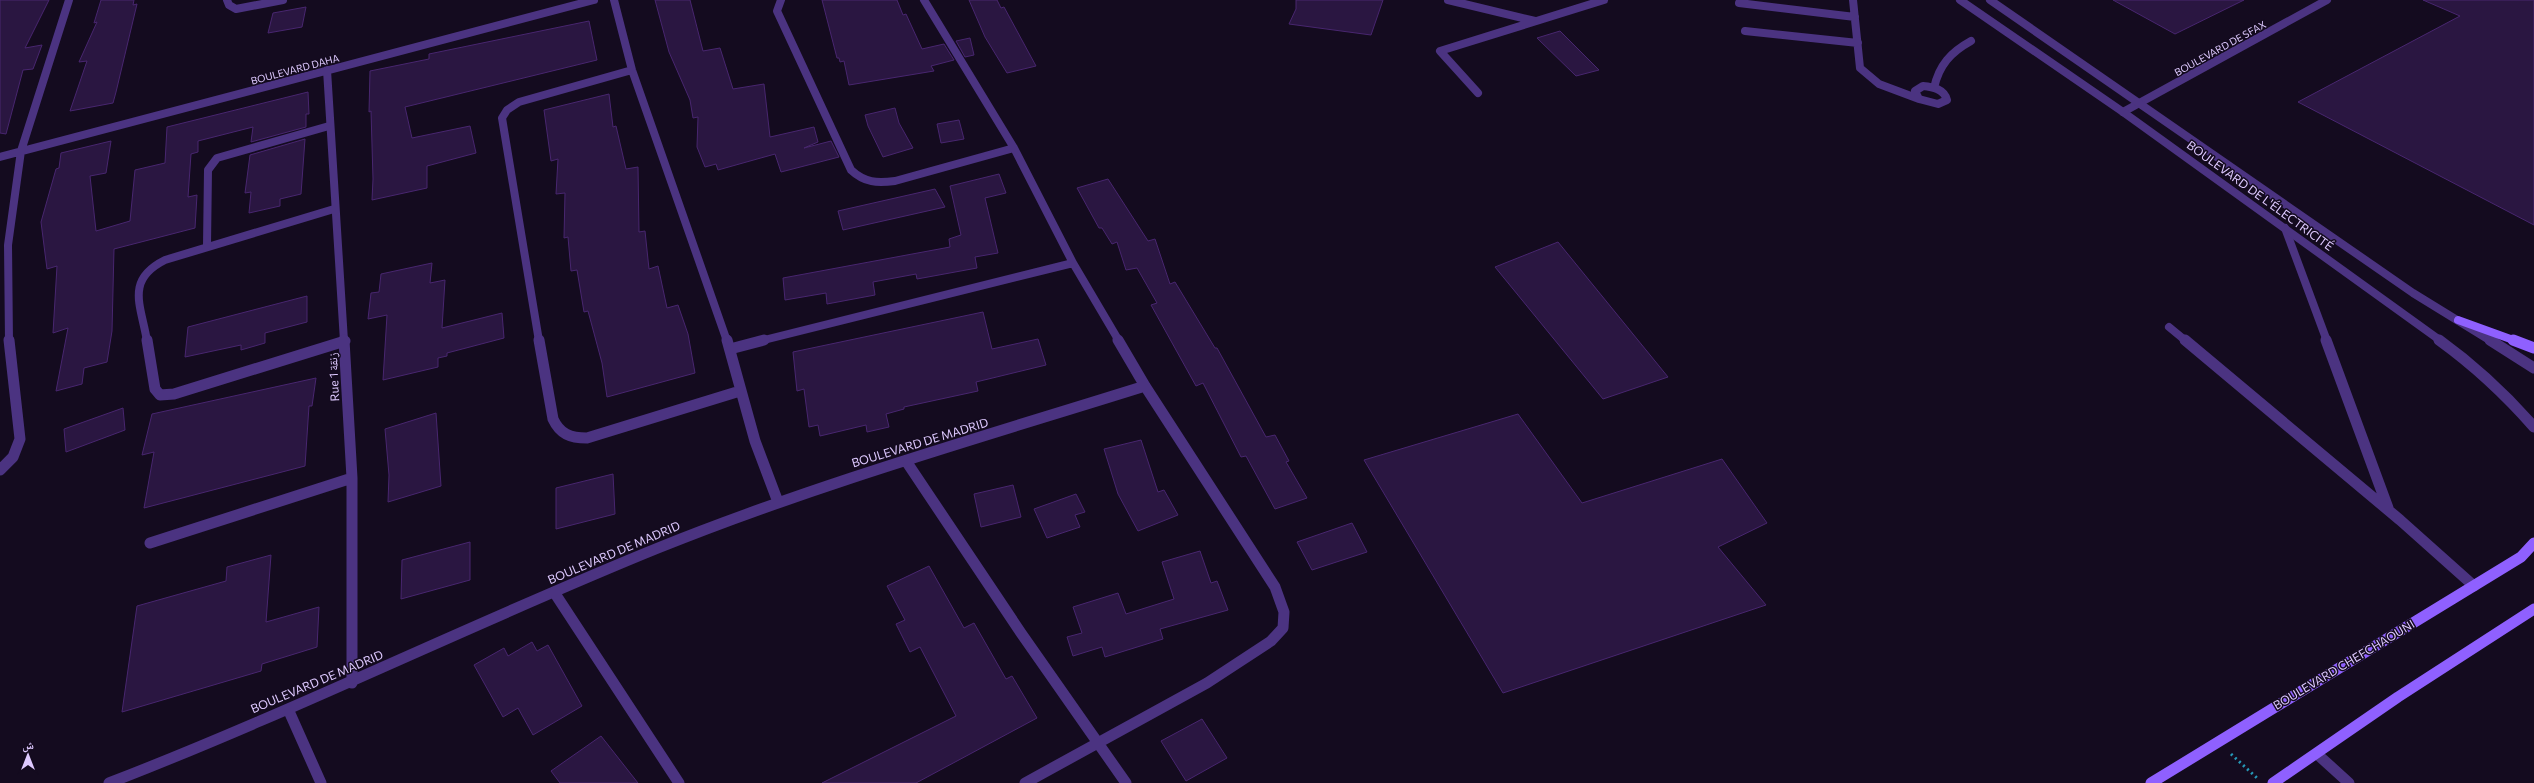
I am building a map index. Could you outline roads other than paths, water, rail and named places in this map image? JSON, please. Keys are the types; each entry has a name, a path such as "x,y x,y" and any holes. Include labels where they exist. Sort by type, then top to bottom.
{"street":[{"path":"0,470 13,457 20,439 5,353 4,246 22,151 70,0"},
{"path":"227,0 229,5 236,9 283,0"},
{"name":"BOULEVARD DAHA","path":"0,157 594,0"},
{"path":"614,0 632,70 730,349 740,391 778,502"},
{"path":"781,0 777,11 851,170 861,180 875,183 895,181 1014,148"},
{"path":"924,0 1014,148 1074,263 1145,386 1275,587 1284,617 1283,628 1277,637 1266,647 1025,783"},
{"path":"1448,0 1536,21"},
{"path":"1478,93 1440,51 1604,0"},
{"path":"1853,0 1860,68 1869,78 1918,99 1932,104 1944,103 1946,96 1934,88 1918,88 1915,95 1918,99"},
{"name":"BOULEVARD DE L'ÉLECTRICITÉ","path":"1960,0 2122,112 2472,364 2509,398 2534,427"},
{"name":"BOULEVARD DE L'ÉLECTRICITÉ","path":"1990,0 2141,103 2412,293 2534,368"},
{"name":"BOULEVARD DE SFAX","path":"2122,112 2141,103 2327,0"},
{"path":"1739,3 1855,17"},
{"path":"1744,30 1858,43"},
{"path":"1934,88 1940,67 1945,59 1971,41"},
{"name":"Rue 1 زنقة","path":"327,70 334,209 345,341 352,478 352,683"},
{"path":"632,70 519,102 508,108 502,114 501,122 553,419 556,427 566,436 587,438 740,391"},
{"path":"207,246 208,170 211,163 227,154 329,126"},
{"path":"334,209 207,246 165,260 148,268 141,276 138,287 154,389 160,395 174,394 345,341"},
{"path":"2284,228 2389,510"},
{"path":"730,349 1074,263"},
{"path":"2458,320 2534,348"},
{"path":"2169,327 2389,510 2474,586"},
{"name":"BOULEVARD DE MADRID","path":"109,783 352,683 554,592 658,548 778,502 1145,386"},
{"path":"906,461 1021,634 1099,742 1126,783"},
{"path":"150,543 352,478"},
{"name":"BOULEVARD CHEFCHAOUNI","path":"2151,783 2521,557 2534,543"},
{"path":"554,592 679,783"},
{"path":"2273,783 2398,698 2529,617 2534,609"},
{"path":"288,710 321,783"},
{"path":"2317,754 2349,783"}]}
